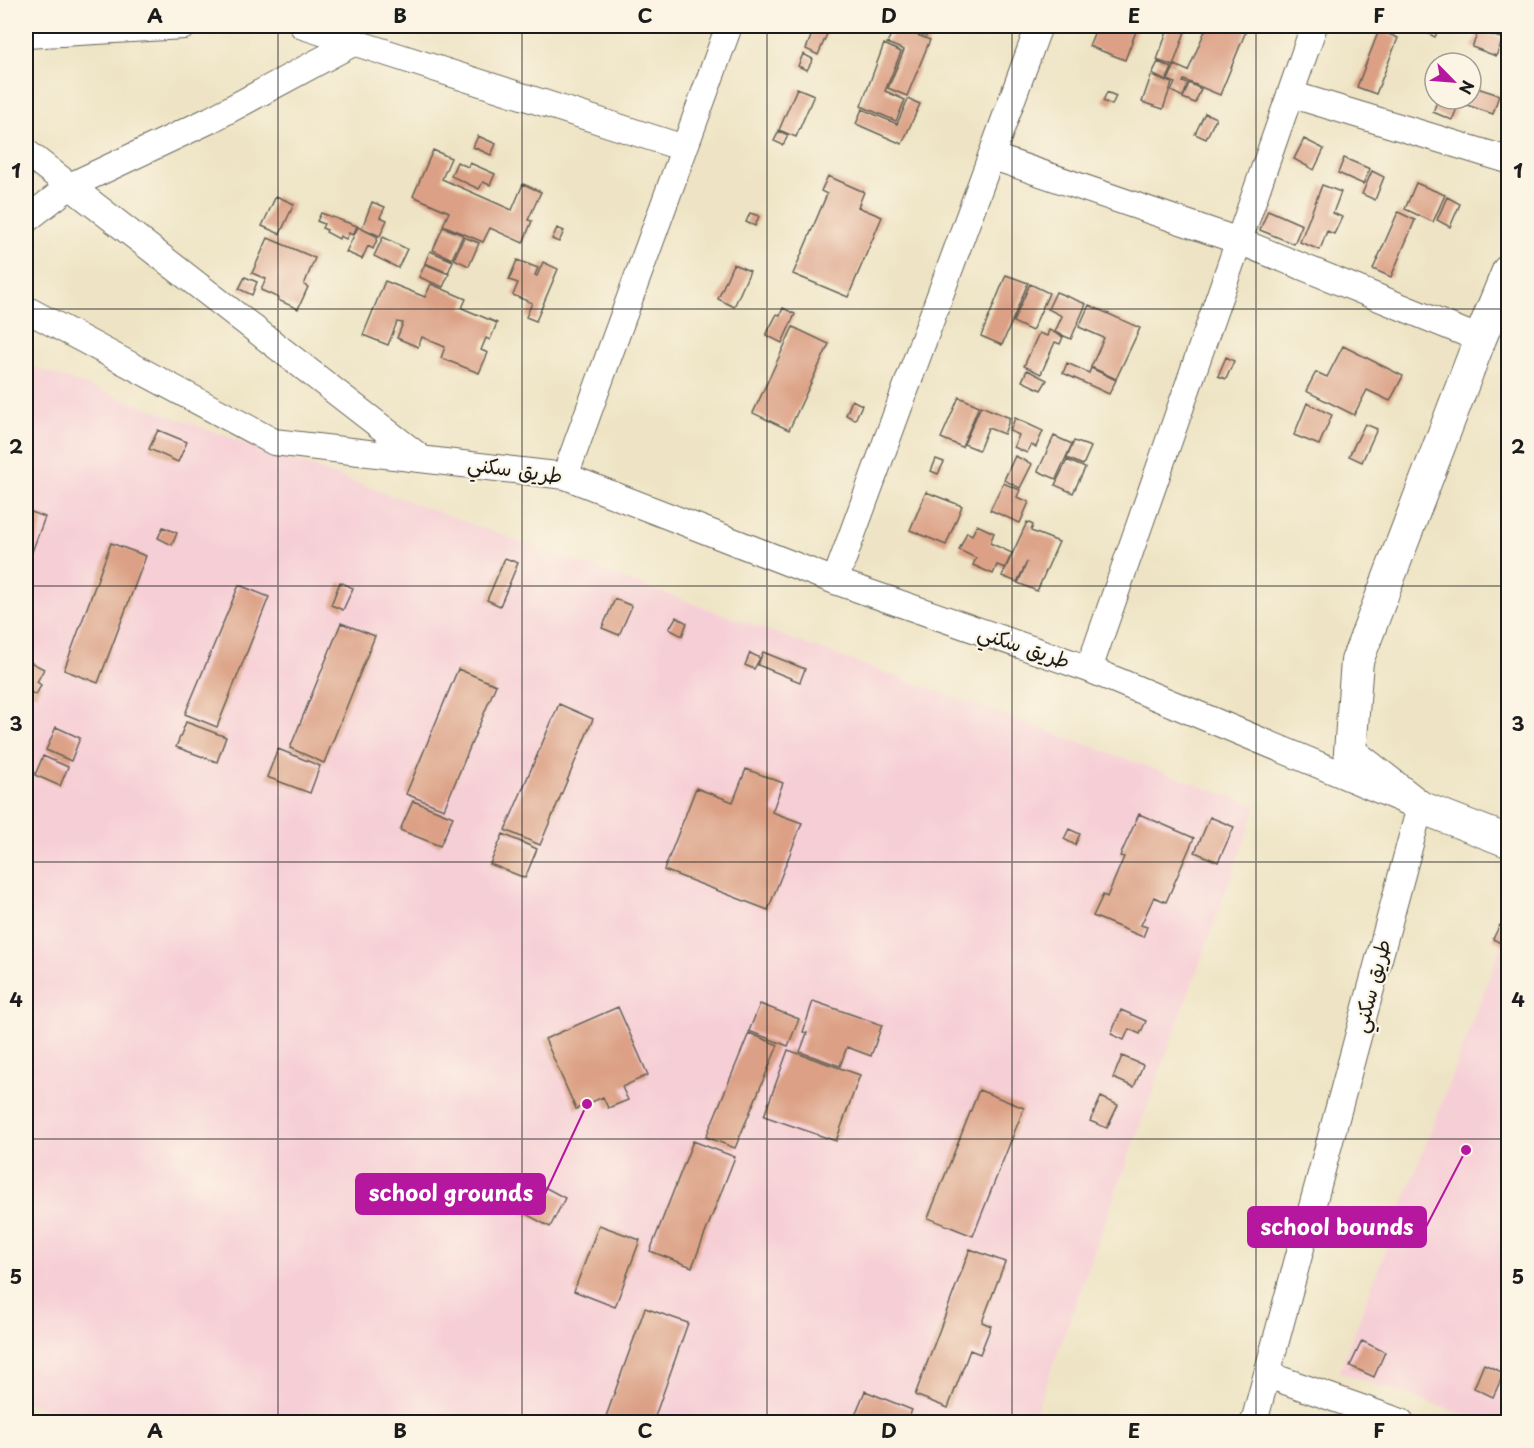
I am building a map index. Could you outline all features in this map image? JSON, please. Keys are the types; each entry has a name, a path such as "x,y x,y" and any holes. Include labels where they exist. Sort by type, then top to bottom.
{"street":[{"path":"26,35 184,26"},
{"path":"303,26 684,148"},
{"path":"565,476 729,26"},
{"path":"835,581 1039,26"},
{"path":"1089,669 1314,26"},
{"path":"26,220 70,186 210,120 355,42"},
{"path":"1290,94 1509,160"},
{"path":"26,152 421,458"},
{"path":"991,156 1239,241 1480,339"},
{"path":"1509,272 1480,339 1357,661 1350,752 1420,807 1509,841"},
{"name":"طريق سكني","path":"26,309 274,442 565,476 835,581 1089,669 1420,807 1254,1422"},
{"path":"1268,1375 1401,1422"}],"shaded area":[{"path":"26,364 1257,806 1032,1422 84,1422 26,1402"},
{"path":"1508,928 1508,1422 1486,1422 1339,1372"}],"building":[{"path":"895,26 930,40 907,96 888,88 904,50 887,43"},
{"path":"903,26 930,26 926,36"},
{"path":"1097,26 1138,26 1125,60 1089,46"},
{"path":"1169,26 1187,26 1173,66 1157,60"},
{"path":"1207,26 1248,26 1220,95 1184,80 1183,82 1188,84 1183,97 1171,91 1175,83 1168,80 1175,65 1188,71"},
{"path":"1421,26 1440,26 1435,37 1419,29"},
{"path":"1486,26 1508,26 1508,34"},
{"path":"814,29 827,34 818,55 806,49"},
{"path":"1379,30 1398,38 1376,94 1357,87"},
{"path":"1479,30 1503,39 1496,56 1472,47"},
{"path":"884,44 901,52 885,91 905,100 896,121 861,106"},
{"path":"803,54 813,59 807,70 798,66"},
{"path":"1158,62 1172,68 1166,81 1152,74"},
{"path":"1151,76 1172,83 1163,109 1142,102"},
{"path":"1189,83 1201,89 1195,103 1183,98"},
{"path":"797,88 814,95 796,137 779,130"},
{"path":"1483,90 1499,95 1493,114 1483,111"},
{"path":"1107,92 1116,96 1112,105 1103,101"},
{"path":"908,99 920,104 902,144 856,124 862,109 897,124"},
{"path":"1433,111 1456,111 1452,120"},
{"path":"1205,113 1216,118 1206,139 1195,134"},
{"path":"779,131 788,135 783,145 774,141"},
{"path":"478,136 496,144 491,155 473,147"},
{"path":"1304,139 1324,149 1314,170 1294,159"},
{"path":"433,150 451,158 442,179 512,210 523,184 541,192 528,220 532,221 523,243 490,228 483,242 443,225 449,212 413,196"},
{"path":"1344,158 1370,169 1363,184 1338,173"},
{"path":"457,162 468,167 470,163 495,174 490,185 483,182 479,189 451,176"},
{"path":"1372,171 1384,177 1375,200 1362,194"},
{"path":"828,176 864,192 858,207 882,217 848,297 793,274 827,194 821,191"},
{"path":"1416,183 1445,195 1433,222 1405,209"},
{"path":"1322,185 1341,192 1333,213 1342,217 1334,234 1327,231 1320,250 1300,242"},
{"path":"276,196 294,204 280,234 262,226"},
{"path":"1447,197 1460,204 1450,227 1437,220"},
{"path":"372,202 385,207 380,217 387,220 380,236 362,228"},
{"path":"1268,210 1302,225 1294,244 1260,230"},
{"path":"1398,212 1415,220 1391,277 1373,269"},
{"path":"321,213 357,226 353,235 349,233 346,239 340,236 339,239 326,232 327,230 322,228 324,224 317,221"},
{"path":"750,213 759,216 755,226 746,222"},
{"path":"358,227 378,237 373,249 368,246 362,259 346,252"},
{"path":"443,227 463,235 452,259 433,250"},
{"path":"557,228 564,231 559,242 552,239"},
{"path":"383,237 407,249 398,268 374,256"},
{"path":"464,237 479,243 469,266 454,259"},
{"path":"268,238 315,258 304,285 308,287 298,309 261,290 266,279 252,273"},
{"path":"430,251 453,261 448,273 425,263"},
{"path":"517,260 538,268 535,275 537,276 543,262 558,269 536,321 526,317 532,303 513,295 518,283 509,280"},
{"path":"425,264 449,274 443,287 419,277"},
{"path":"733,264 750,271 734,307 718,299"},
{"path":"1006,275 1028,283 1002,345 981,336"},
{"path":"245,277 257,282 252,295 239,289"},
{"path":"385,281 425,297 431,284 466,299 462,308 497,323 490,340 486,338 481,350 488,353 479,373 441,358 445,347 422,337 418,347 397,338 403,323 397,322 388,345 363,335"},
{"path":"1030,284 1049,293 1032,331 1013,322"},
{"path":"1056,292 1086,304 1071,339 1055,332 1062,316 1048,309"},
{"path":"1089,305 1140,328 1116,379 1091,367 1104,338 1079,327"},
{"path":"783,308 795,314 782,343 766,335 777,314 780,315"},
{"path":"793,327 829,344 789,430 753,413"},
{"path":"1049,330 1063,337 1060,344 1055,342 1041,374 1024,366 1039,333 1047,336"},
{"path":"1343,346 1403,376 1390,401 1367,390 1354,415 1306,391 1316,372 1327,377"},
{"path":"1226,357 1234,361 1226,379 1218,376"},
{"path":"1067,363 1089,373 1091,368 1116,380 1109,394 1063,373"},
{"path":"1027,370 1047,380 1041,390 1022,381"},
{"path":"959,397 979,406 962,447 941,438"},
{"path":"852,400 862,405 855,420 846,415"},
{"path":"1307,403 1332,415 1319,445 1294,435"},
{"path":"981,406 1010,418 1004,434 988,428 979,450 964,444"},
{"path":"1015,418 1043,431 1036,447 1031,445 1027,453 1014,447 1019,435 1010,431"},
{"path":"1365,424 1377,429 1362,462 1349,456"},
{"path":"158,430 187,442 178,462 149,449"},
{"path":"1054,436 1072,444 1056,479 1038,471"},
{"path":"1074,441 1091,447 1083,465 1067,458"},
{"path":"1015,456 1032,464 1020,488 1004,480"},
{"path":"936,459 944,462 938,474 931,471"},
{"path":"1067,460 1085,468 1073,493 1055,485"},
{"path":"1003,483 1020,490 1017,497 1029,502 1020,523 990,510"},
{"path":"926,492 962,506 946,545 910,530"},
{"path":"26,510 45,517 26,568"},
{"path":"1027,522 1033,525 1031,531 1059,542 1037,591 1018,583 1027,562 1017,582 1002,576"},
{"path":"977,525 994,533 990,543 1012,553 1005,568 997,565 993,574 973,565 976,558 959,550 967,532 972,535"},
{"path":"163,527 177,533 172,545 158,538"},
{"path":"111,543 146,556 98,683 64,670"},
{"path":"505,558 518,563 500,606 487,600"},
{"path":"340,582 353,588 343,610 331,605"},
{"path":"239,585 269,597 217,727 185,714"},
{"path":"615,599 632,606 619,635 602,628"},
{"path":"676,617 687,623 682,636 669,629"},
{"path":"341,623 375,636 324,763 290,748"},
{"path":"763,652 805,669 800,682 758,665"},
{"path":"750,653 760,658 754,669 745,665"},
{"path":"26,660 44,669 37,682 41,685 36,695 26,690"},
{"path":"458,669 496,685 444,809 406,794"},
{"path":"559,704 593,719 540,845 505,830"},
{"path":"186,722 226,737 217,762 176,747"},
{"path":"56,727 80,738 71,761 46,750"},
{"path":"278,749 320,766 310,793 267,777"},
{"path":"43,756 68,767 60,786 35,775"},
{"path":"746,769 783,783 772,812 802,823 768,910 664,870 696,788 733,802"},
{"path":"413,801 453,817 440,846 400,830"},
{"path":"1139,814 1194,838 1166,902 1154,897 1141,925 1147,927 1143,937 1093,916 1103,895 1107,897 1124,857 1120,856"},
{"path":"1210,817 1234,827 1218,862 1195,852"},
{"path":"1069,829 1080,834 1075,845 1064,839"},
{"path":"503,834 537,849 525,878 490,864"},
{"path":"1500,925 1508,929 1508,947 1493,939"},
{"path":"813,1001 882,1025 871,1056 847,1047 840,1066 800,1052 807,1033 803,1032"},
{"path":"760,1004 799,1019 788,1046 749,1031"},
{"path":"618,1007 648,1075 622,1087 628,1100 608,1108 603,1097 576,1109 545,1039"},
{"path":"1121,1010 1146,1021 1140,1034 1129,1029 1124,1040 1111,1034"},
{"path":"749,1033 778,1045 735,1148 706,1137"},
{"path":"788,1050 860,1075 836,1141 764,1116"},
{"path":"1122,1056 1143,1065 1134,1087 1113,1078"},
{"path":"979,1090 1024,1108 973,1236 928,1218"},
{"path":"1101,1097 1118,1105 1107,1128 1090,1121"},
{"path":"693,1141 735,1157 692,1267 650,1251"},
{"path":"537,1183 565,1198 550,1227 522,1212"},
{"path":"599,1225 640,1240 615,1307 574,1291"},
{"path":"970,1249 1005,1262 982,1322 991,1326 980,1354 970,1350 948,1408 915,1395"},
{"path":"645,1308 688,1323 653,1422 604,1422"},
{"path":"1362,1341 1385,1352 1374,1377 1350,1366"},
{"path":"1484,1364 1504,1373 1493,1397 1474,1388"},
{"path":"865,1391 912,1410 907,1422 852,1422"}],"place":[{"name":"school grounds","path":"587,1104"},
{"name":"school bounds","path":"1466,1150"}]}
